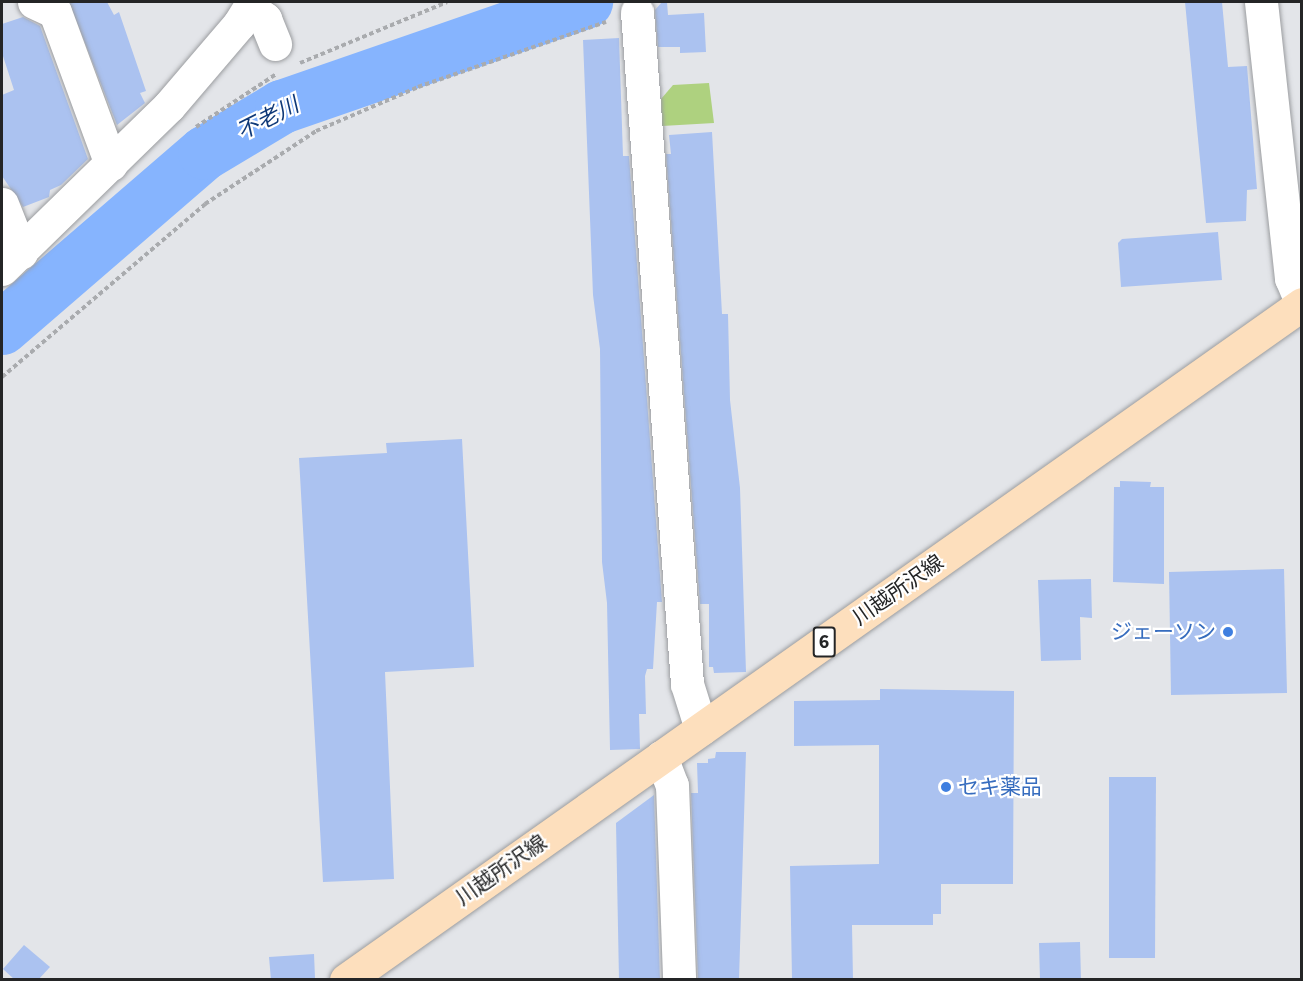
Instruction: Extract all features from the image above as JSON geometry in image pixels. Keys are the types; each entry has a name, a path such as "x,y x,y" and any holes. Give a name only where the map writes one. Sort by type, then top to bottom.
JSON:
{"main road":[{"name":"川越所沢線","path":"346,980 1302,304"}],"street":[{"path":"34,2 55,12 111,164"},
{"path":"1261,2 1291,278 1302,304"},
{"path":"11,261 169,106 252,5 265,19 284,55"},
{"path":"637,12 687,684 701,729"},
{"path":"2,204 11,261"},
{"path":"661,757 672,785 679,980"}],"path":[{"path":"284,55 447,2"},
{"path":"2,377 205,204 316,131 418,87 637,12"}],"green space":[{"path":"709,83 714,123 662,126 661,99 673,85"}],"building":[{"path":"69,2 107,2 114,15 119,12 146,91 140,93 145,103 117,125"},
{"path":"662,2 667,2 668,15 704,13 706,52 680,53 680,47 658,47 655,10"},
{"path":"1185,2 1222,2 1228,67 1247,66 1257,189 1247,190 1246,221 1206,223"},
{"path":"23,17 40,26 88,159 61,185 50,190 49,197 23,207 2,176 2,95 14,90 2,53 2,24"},
{"path":"619,38 623,156 629,156 662,602 657,602 653,669 647,669 645,676 646,714 639,714 640,749 610,750 607,603 602,562 600,349 593,295 583,40"},
{"path":"712,132 722,314 728,314 730,400 740,488 746,672 714,673 713,667 709,667 709,604 700,604 666,154 671,154 669,135"},
{"path":"1218,232 1222,280 1121,287 1118,243 1122,239"},
{"path":"462,439 474,667 385,672 394,879 323,882 299,458 387,453 386,443"},
{"path":"1120,481 1151,482 1150,487 1164,487 1164,584 1113,582 1114,487 1120,487"},
{"name":"ジェーソン","path":"1284,569 1287,693 1171,695 1169,572"},
{"path":"1091,579 1092,618 1080,617 1081,660 1041,661 1038,580"},
{"name":"セキ薬品","path":"880,689 1014,691 1013,884 941,884 941,914 933,914 933,925 852,925 853,980 792,980 790,866 879,864 879,745 794,746 794,701 880,700"},
{"path":"716,752 746,752 739,980 698,980 691,793 698,793 697,763 708,763 708,759 715,758"},
{"path":"1109,777 1156,777 1155,958 1109,958"},
{"path":"654,795 660,980 619,980 616,823"},
{"path":"1080,942 1081,980 1040,980 1039,943"},
{"path":"24,945 50,967 38,980 15,980 3,969"},
{"path":"314,954 315,978 271,980 269,957"}],"waterway":[{"name":"不老川","path":"2,328 205,153 282,107 586,2"}],"place":[{"name":"ジェーソン","path":"1228,632"},
{"name":"セキ薬品","path":"946,787"}]}
